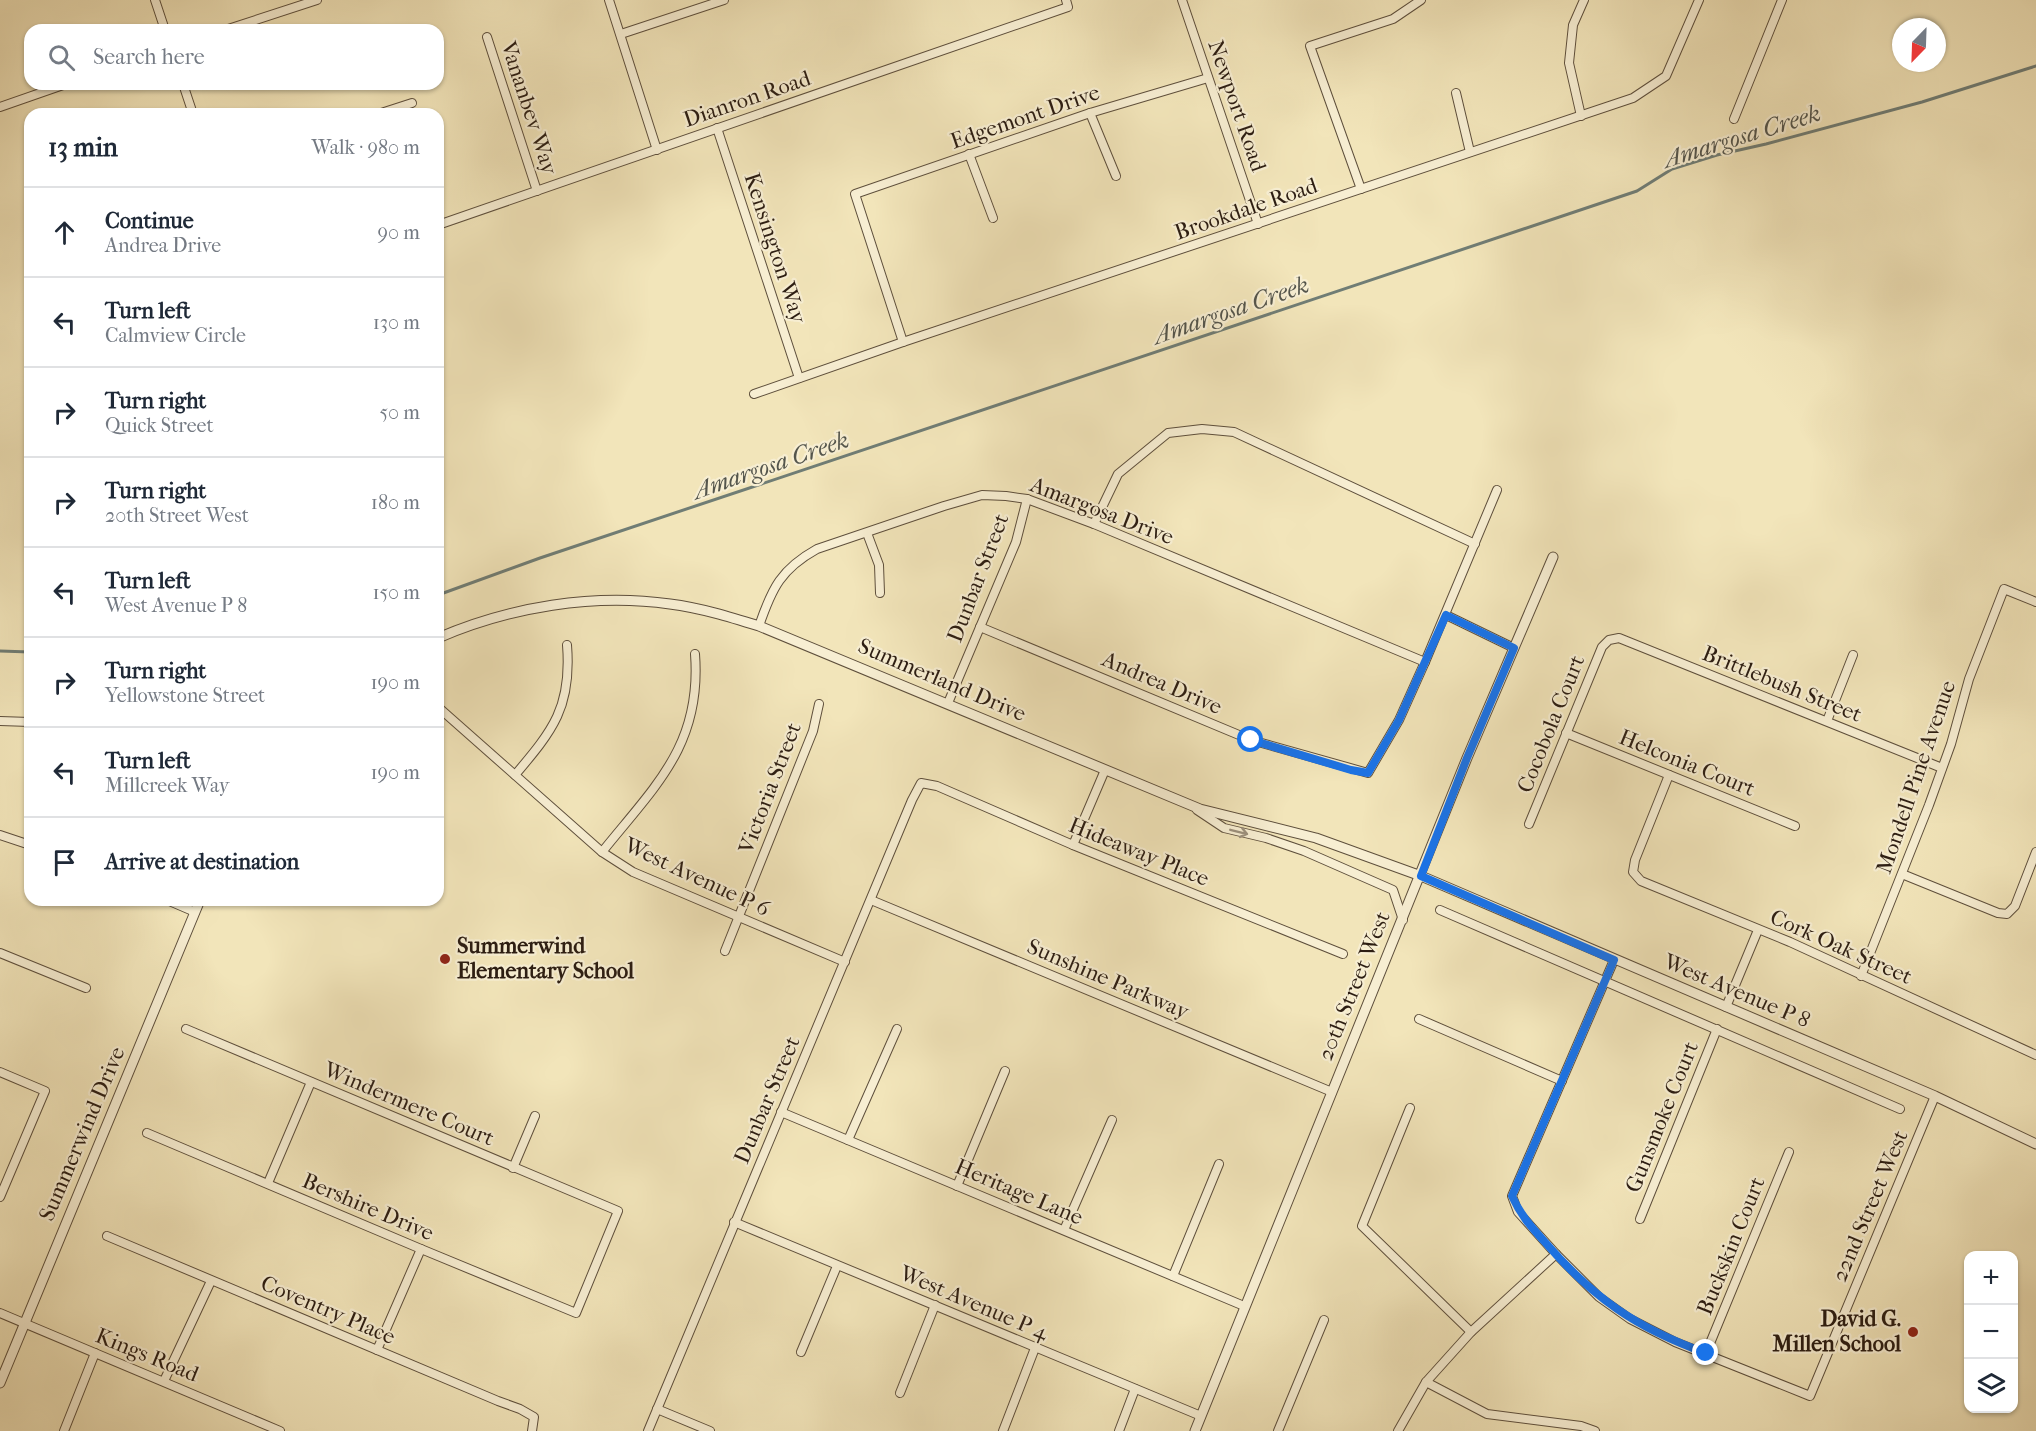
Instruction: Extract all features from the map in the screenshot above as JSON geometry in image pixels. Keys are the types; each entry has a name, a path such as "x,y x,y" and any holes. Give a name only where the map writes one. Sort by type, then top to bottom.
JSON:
{"street":[{"path":"155,0 163,24"},
{"path":"243,24 317,0"},
{"path":"609,0 657,150"},
{"path":"621,34 724,0"},
{"name":"Newport Road","path":"1182,0 1258,224"},
{"path":"1361,189 1310,46 1393,19 1421,0"},
{"path":"1581,116 1569,63 1574,25 1584,0"},
{"name":"Brookdale Road","path":"754,394 1633,98 1666,76 1699,0"},
{"path":"1734,119 1782,0"},
{"name":"Dianron Road","path":"444,223 657,150 1067,3"},
{"name":"Vananbev Way","path":"487,37 537,192"},
{"name":"Edgemont Drive","path":"903,342 855,195 1090,113 1208,78"},
{"path":"0,107 49,90"},
{"path":"185,90 191,108"},
{"path":"1456,93 1470,152"},
{"path":"397,108 412,103"},
{"path":"1090,113 1116,177"},
{"name":"Kensington Way","path":"717,128 799,378"},
{"path":"969,154 993,219"},
{"path":"1094,524 1118,474 1168,433 1202,429 1234,432 1475,544"},
{"path":"1425,662 1497,490"},
{"name":"Amargosa Drive","path":"759,626 769,598 781,577 797,559 816,549 982,495 1006,496 1027,499 1094,524 1425,662"},
{"name":"Dunbar Street","path":"948,703 1016,543 1027,499"},
{"path":"867,533 879,565 880,592"},
{"name":"20th Street West","path":"1195,1431 1467,758 1553,557"},
{"name":"Mondell Pine Avenue","path":"1861,976 1942,768 1969,679 2004,589 2036,602"},
{"name":"Summerland Drive","path":"444,635 535,607 628,600 715,612 759,626 1200,809 1316,838 1421,876"},
{"path":"1446,615 1514,648"},
{"name":"Andrea Drive","path":"980,627 1251,740 1368,773 1399,720 1425,662"},
{"name":"Brittlebush Street","path":"1608,640 1619,638 1942,768"},
{"name":"Cocobola Court","path":"1529,824 1602,647 1608,640"},
{"path":"515,775 553,728 568,683 567,645"},
{"path":"602,852 666,772 680,749 689,724 697,679 694,654"},
{"path":"1827,721 1853,655"},
{"name":"Victoria Street","path":"725,951 813,731 819,704"},
{"name":"West Avenue P 6","path":"444,712 602,852 633,872 845,962"},
{"path":"0,721 24,722"},
{"name":"Helconia Court","path":"1566,733 1795,826"},
{"path":"1072,845 1105,770"},
{"name":"Cork Oak Street","path":"1669,775 1635,860 1633,872 1641,881 1790,942 2036,1055"},
{"name":"Dunbar Street","path":"648,1431 734,1222 921,783"},
{"name":"Hideaway Place","path":"921,783 937,786 1072,845 1343,954"},
{"path":"1188,804 1224,828 1266,838 1304,851 1393,890 1403,920"},
{"path":"0,836 24,843"},
{"path":"1902,874 1998,913 2007,914 2015,906 2036,852"},
{"name":"West Avenue P 8","path":"1421,876 1935,1096 2036,1144"},
{"name":"Sunshine Parkway","path":"871,900 1332,1092"},
{"path":"181,906 195,912"},
{"name":"Summerwind Drive","path":"0,1383 198,906"},
{"name":"West Avenue P 8","path":"1440,910 1900,1109"},
{"path":"1726,1007 1758,930"},
{"path":"0,953 86,988"},
{"path":"1614,960 1512,1196 1518,1212 1599,1297 1630,1318 1675,1342 1706,1353"},
{"path":"1419,1019 1562,1081"},
{"name":"Windermere Court","path":"186,1029 618,1211 576,1313"},
{"path":"848,1140 897,1029"},
{"name":"Gunsmoke Court","path":"1640,1219 1717,1029"},
{"path":"957,1186 1005,1071"},
{"path":"0,1072 45,1091 0,1197"},
{"path":"268,1183 311,1082"},
{"name":"22nd Street West","path":"1706,1353 1810,1396 1935,1096"},
{"path":"1410,1108 1362,1226 1471,1332"},
{"name":"Heritage Lane","path":"781,1112 1244,1306"},
{"path":"513,1168 535,1116"},
{"path":"1064,1230 1112,1120"},
{"name":"Bershire Drive","path":"147,1133 576,1313"},
{"name":"Buckskin Court","path":"1706,1353 1790,1152"},
{"path":"1173,1276 1219,1164"},
{"name":"West Avenue P 4","path":"734,1222 1201,1416"},
{"name":"Coventry Place","path":"107,1236 520,1409 534,1417 532,1431"},
{"path":"377,1350 421,1249"},
{"path":"1398,1431 1426,1382 1471,1332 1556,1254"},
{"path":"801,1352 837,1266"},
{"path":"164,1381 210,1281"},
{"path":"900,1393 935,1305"},
{"name":"Kings Road","path":"0,1313 280,1431"},
{"path":"1278,1431 1324,1320"},
{"path":"1003,1431 1035,1348"},
{"path":"63,1431 95,1353"},
{"path":"1426,1382 1487,1414 1581,1426 1594,1431"},
{"path":"1119,1431 1135,1389"},
{"path":"657,1409 710,1431"}],"waterway":[{"name":"Amargosa Creek","path":"444,593 540,558 1637,191 1672,169 1717,155 1922,102 2036,66"},
{"name":"Amargosa Creek","path":"0,651 24,652"}],"place":[{"name":"Summerwind Elementary School","path":"445,959"},
{"name":"David G. Millen School","path":"1913,1332"}],"route":[{"path":"1251,740 1368,773 1379,758 1399,720 1446,615 1514,648 1467,758 1421,876 1614,960 1512,1196 1518,1212 1599,1297 1630,1318 1675,1342 1706,1353"}]}
